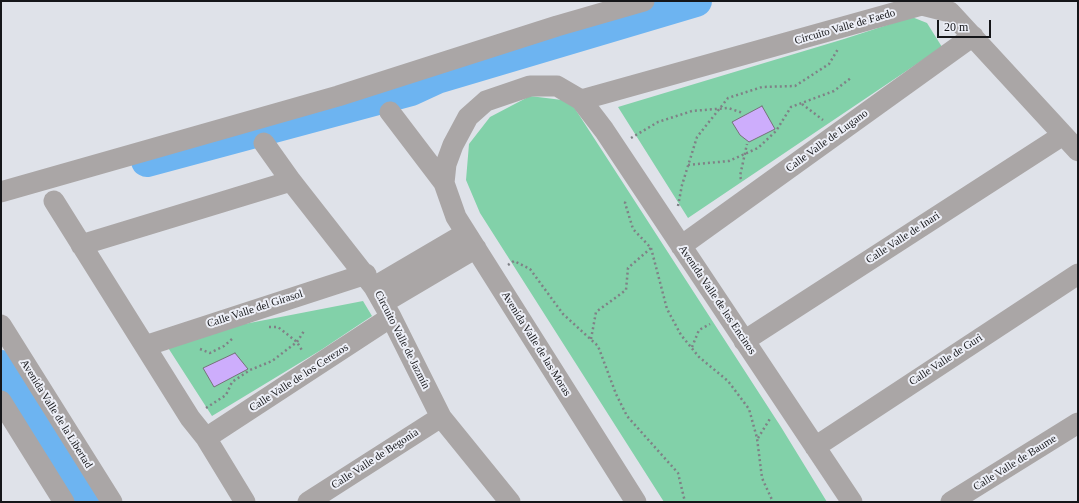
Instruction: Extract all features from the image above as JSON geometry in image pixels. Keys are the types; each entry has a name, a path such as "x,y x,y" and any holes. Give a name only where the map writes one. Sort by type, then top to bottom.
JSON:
{"street":[{"path":"1,192 338,96 558,26 644,1"},
{"name":"Circuito Valle de Faedo","path":"581,100 844,28 922,5 950,12 1078,151"},
{"name":"Calle Valle de Lugano","path":"677,240 746,199 973,36"},
{"name":"Avenida Valle de las Moras","path":"444,183 446,164 453,145 468,117 486,101 530,86 557,86 581,100"},
{"name":"Avenida Valle de los Encinos","path":"581,100 615,147 852,502"},
{"name":"Avenida Valle de las Moras","path":"390,112 444,183 456,217 636,502"},
{"name":"Calle Valle de Inari","path":"744,341 1063,134"},
{"name":"Circuito Valle de Jazmín","path":"264,143 291,181 379,295 441,417 510,502"},
{"path":"81,245 291,181"},
{"path":"54,201 190,418 206,438 245,502"},
{"path":"379,295 471,241"},
{"name":"Calle Valle de Guri","path":"815,447 1078,274"},
{"name":"Calle Valle del Girasol","path":"145,346 184,332 379,295"},
{"name":"Calle Valle de los Cerezos","path":"206,438 313,368 379,295"},
{"name":"Avenida Valle de la Libertad","path":"1,325 112,502"},
{"path":"1,401 64,502"},
{"name":"Calle Valle de Begonia","path":"308,502 441,417"},
{"name":"Calle Valle de Baume","path":"952,502 1078,423"}],"path":[{"path":"677,240 682,185 688,165 697,137 719,109 728,98 762,87 795,86 829,64 844,39 844,28"},
{"path":"688,165 730,161 758,148 776,131 791,107 834,90 852,77"},
{"path":"801,103 826,122"},
{"path":"615,147 658,122 692,112 728,108 743,113"},
{"path":"746,199 740,176 747,144"},
{"path":"632,173 625,203 633,229 651,248 667,309 681,335 699,357 728,381 749,410 757,438 762,478 773,502"},
{"path":"591,339 596,312 626,290 628,268 651,248"},
{"path":"492,274 514,262 530,269 563,314 598,346 616,394 627,416 678,473 686,502"},
{"path":"692,348 699,330 727,316"},
{"path":"265,327 278,327 297,342 313,368"},
{"path":"190,418 226,395 232,382 250,370 272,361 297,342 304,331"},
{"path":"184,332 193,347 210,353 224,346 237,335"},
{"path":"757,438 773,415 788,406"}],"green space":[{"path":"912,17 927,23 942,47 688,218 618,107 844,39"},
{"path":"530,96 570,101 781,427 827,502 664,502 480,213 466,180 469,144 490,117"},
{"path":"363,301 372,316 321,350 212,416 165,343 198,333"}],"building":[{"path":"762,106 775,129 749,142 740,135 732,122"},
{"path":"235,353 248,369 214,387 203,368"}],"waterway":[{"path":"147,161 411,90 437,78 696,1"},
{"path":"1,366 88,502"}]}
